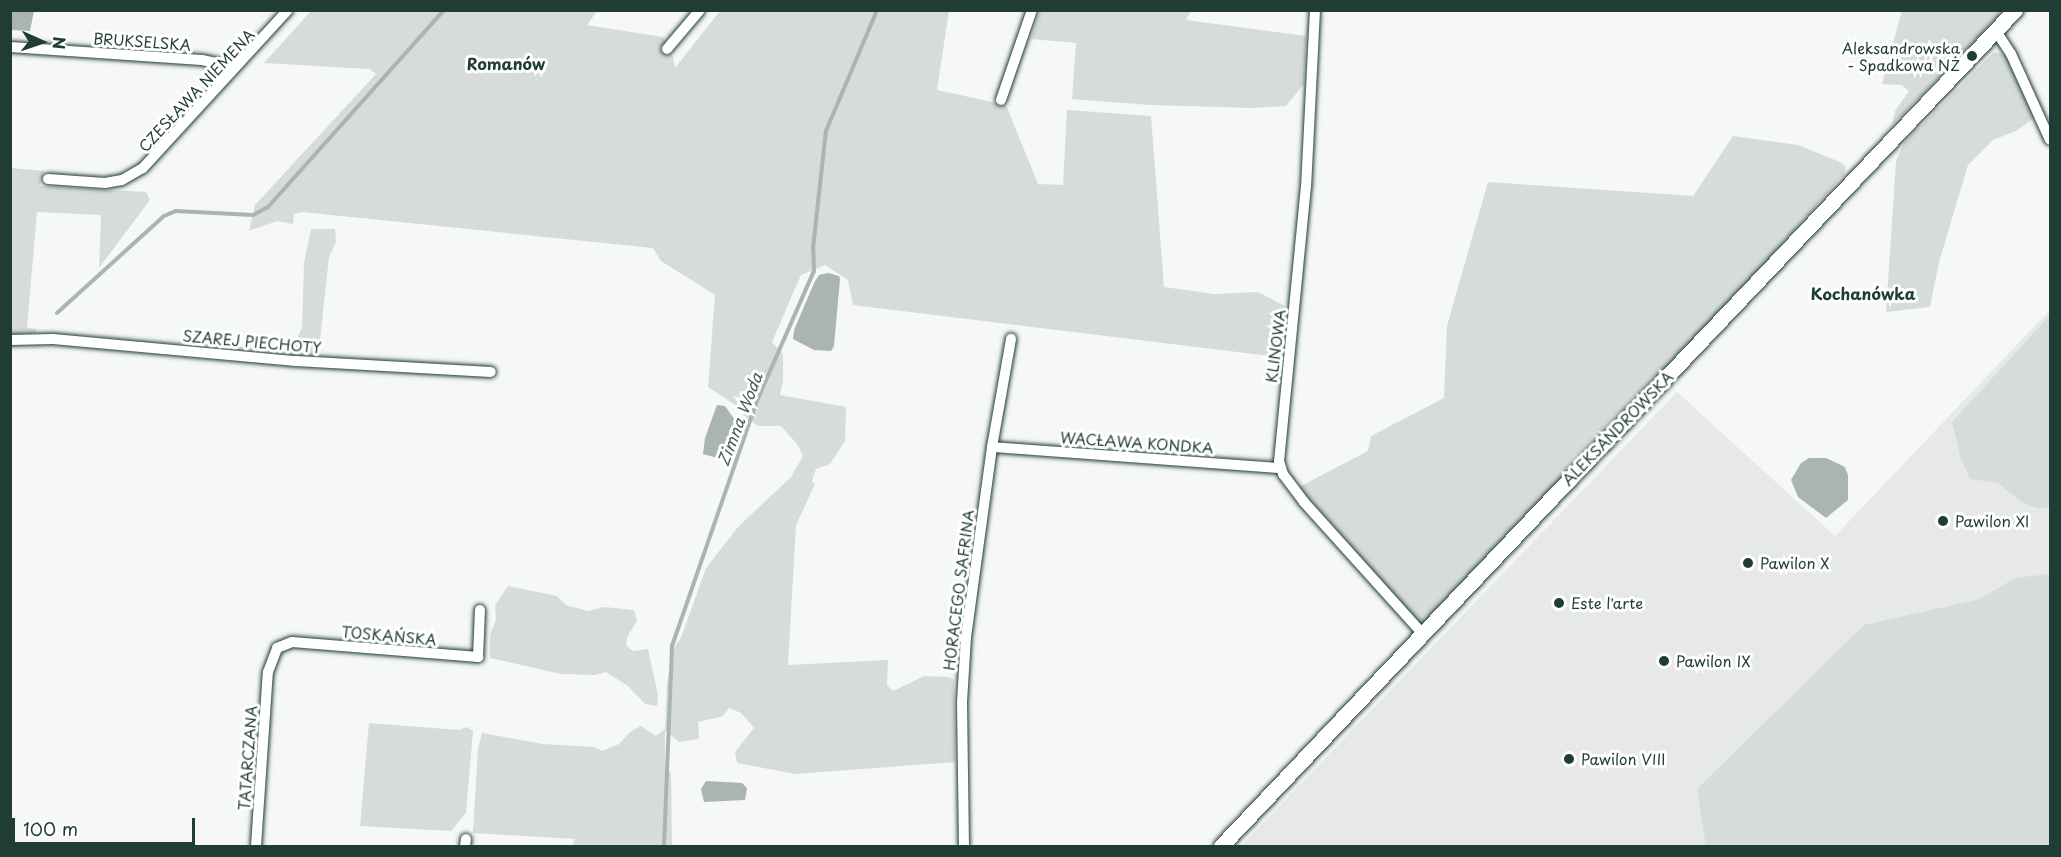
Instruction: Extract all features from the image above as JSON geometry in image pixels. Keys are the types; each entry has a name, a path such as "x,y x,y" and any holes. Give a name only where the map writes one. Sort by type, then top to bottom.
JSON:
{"main road":[{"name":"ALEKSANDROWSKA","path":"1221,846 2016,10"}],"street":[{"name":"CZESŁAWA NIEMENA","path":"48,179 105,183 122,180 143,168 288,10"},
{"path":"667,49 700,10"},
{"path":"1001,100 1032,10"},
{"name":"KLINOWA","path":"1280,468 1279,442 1306,186 1315,10"},
{"path":"1996,31 2011,54 2050,140"},
{"name":"BRUKSELSKA","path":"10,47 202,60 234,67"},
{"name":"SZAREJ PIECHOTY","path":"10,340 53,339 296,361 490,372"},
{"name":"HORACEGO SAFRINA","path":"964,846 963,669 992,447 1011,339"},
{"name":"WACŁAWA KONDKA","path":"992,447 1280,468"},
{"path":"1280,468 1304,502 1422,633"},
{"name":"TOSKAŃSKA","path":"268,672 277,648 292,642 478,657 480,610"},
{"name":"TATARCZANA","path":"256,846 268,672"}],"shaded area":[{"path":"11,10 34,11 30,31 11,30"},
{"path":"1902,10 1999,11 1997,18 1892,125 1895,111 1909,91 1902,85 1882,84"},
{"path":"311,11 597,11 587,25 663,37 673,57 675,68 720,11 949,11 937,90 1006,105 1038,184 1063,185 1067,110 1151,116 1164,287 1214,294 1258,292 1285,306 1278,357 853,305 848,280 825,265 801,275 772,342 783,354 783,381 780,395 846,407 845,441 830,464 816,469 812,481 815,484 796,525 788,665 888,660 887,685 893,691 924,676 949,677 954,680 955,762 796,774 737,763 735,752 754,728 741,713 729,708 723,716 698,722 699,739 679,742 665,730 665,768 671,773 672,846 572,846 575,839 473,833 478,749 482,733 543,744 594,747 602,751 619,744 630,732 641,726 656,736 665,729 667,682 675,646 681,638 706,568 738,527 791,477 803,456 797,444 781,426 758,426 744,416 741,409 708,387 715,295 661,261 653,248 302,212 294,214 293,224 277,221 249,231 255,205 376,74 369,69 264,63"},
{"path":"1040,11 1191,11 1186,20 1306,36 1304,84 1286,106 1253,108 1150,105 1072,99 1076,43 1031,39"},
{"path":"1994,52 2007,56 2036,116 2018,130 1993,140 1968,165 1939,262 1930,307 1886,312 1896,161 1904,143"},
{"path":"1733,136 1798,145 1840,162 1846,167 1844,174 1762,267 1421,625 1299,487 1368,451 1371,436 1444,398 1447,326 1488,182 1693,196"},
{"path":"11,168 44,171 40,186 146,192 150,200 99,268 101,215 37,212 27,328 37,329 35,333 11,334"},
{"path":"311,229 335,229 336,242 329,257 318,358 288,356 302,328 304,263"},
{"path":"828,273 839,276 840,279 834,346 831,351 814,350 793,339 794,330 815,281 819,275"},
{"path":"2050,310 2050,846 1241,846 1677,392 1835,536"},
{"path":"2050,315 2050,508 2037,508 2020,501 1998,483 1970,479 1961,459 1952,422"},
{"path":"717,405 725,406 735,420 721,459 703,454 705,438"},
{"path":"1809,458 1826,458 1845,467 1848,475 1848,500 1826,518 1798,497 1791,480 1801,463"},
{"path":"2050,574 2050,846 1706,846 1697,789 1864,625 1980,599 2015,578"},
{"path":"508,586 557,596 566,605 588,611 604,607 634,610 637,621 627,637 626,646 633,651 648,649 658,695 657,706 645,704 628,686 606,672 594,675 561,674 490,658 490,635 496,620 495,605"},
{"path":"369,723 459,730 467,727 473,731 466,813 451,831 360,826"},
{"path":"706,781 742,783 747,788 745,800 704,802 701,789"}],"waterway":[{"path":"57,313 164,216 176,211 253,215 268,207 444,10"},
{"name":"Zimna Woda","path":"664,846 672,646 756,403 814,271 813,248 826,131 877,10"}],"place":[{"name":"Aleksandrowska - Spadkowa NŻ","path":"1972,56"},
{"name":"Pawilon XI","path":"1943,521"},
{"name":"Pawilon X","path":"1748,563"},
{"name":"Este l'arte","path":"1559,603"},
{"name":"Pawilon IX","path":"1664,661"},
{"name":"Pawilon VIII","path":"1569,759"}],"district":[{"name":"Romanów","path":"506,63"},
{"name":"Kochanówka","path":"1863,293"}]}
